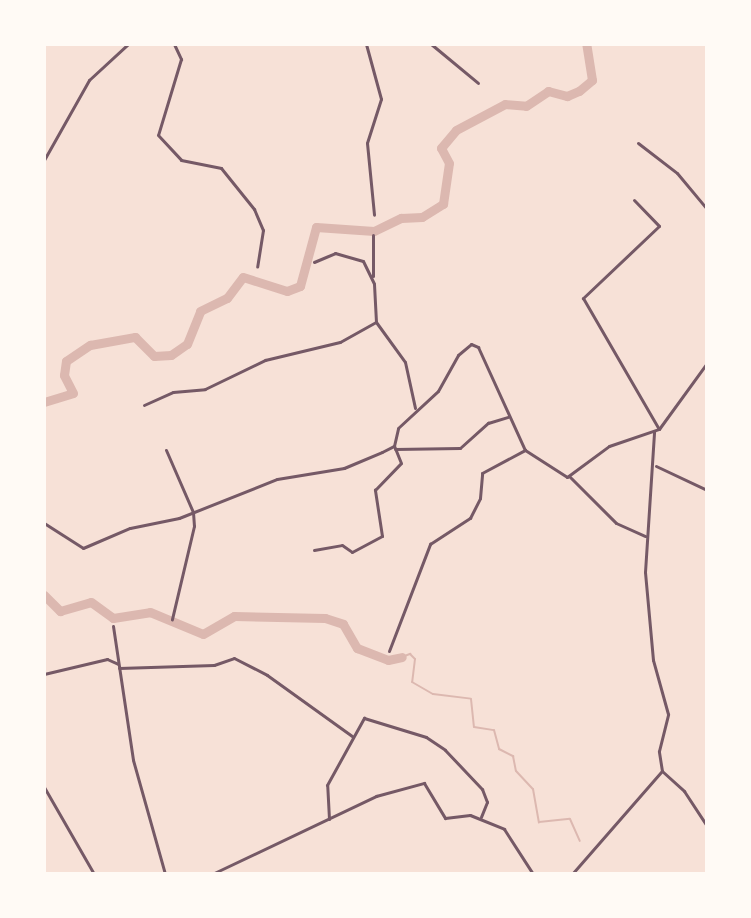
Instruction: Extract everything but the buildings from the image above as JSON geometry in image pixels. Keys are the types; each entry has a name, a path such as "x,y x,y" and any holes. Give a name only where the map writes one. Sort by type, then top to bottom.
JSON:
{"street":[{"path":"44,160 89,80 128,44"},
{"path":"174,44 181,59 158,135 181,160 221,168 254,209 263,230 257,267"},
{"path":"366,44 381,99 367,143 374,215"},
{"path":"431,44 478,83"},
{"path":"638,143 677,173 707,209"},
{"path":"634,200 659,226 583,298 659,429"},
{"path":"373,235 376,322 405,362 415,408"},
{"path":"314,262 329,253 355,256 363,261 374,284"},
{"path":"144,405 173,392 217,385 265,360 340,342 376,322"},
{"path":"314,550 342,545 352,552 382,536 375,490 401,463 395,447 398,428 415,408 438,391 458,355 471,344 478,347 525,450 569,476 616,523 645,536"},
{"path":"569,476 597,453 659,429 707,363"},
{"path":"44,523 83,548 130,528 193,512 277,479 344,468 395,447 460,448 488,423 508,417"},
{"path":"654,431 655,466 645,536 651,648 668,714 659,751 662,771 684,791 707,826"},
{"path":"166,450 193,512 191,542 172,619"},
{"path":"389,651 430,544 470,518 480,498 482,473 525,450"},
{"path":"655,466 707,490"},
{"path":"113,626 136,777 165,874"},
{"path":"44,674 107,659 119,666 214,665 234,658 267,675 353,737"},
{"path":"329,820 327,785 362,719 373,718 437,743 482,789 487,802 481,817"},
{"path":"572,874 662,771"},
{"path":"212,874 376,796 424,783 445,818 481,817 506,831 533,874"},
{"path":"44,787 94,874"}],"waterway":[{"path":"44,402 73,393 64,375 66,361 90,345 135,337 154,356 171,355 187,344 200,311 227,298 243,277 287,291 300,286 316,227 374,231 401,218 422,217 443,204 449,163 441,148 456,130 505,104 526,106 548,91 567,96 579,91 592,80 586,44"},
{"path":"44,595 60,611 91,602 113,618 150,612 203,634 234,616 325,618 343,624 357,648 388,660 402,657"},
{"path":"402,657 410,654 415,659 412,682 433,694 471,699 474,727 494,730 499,749 513,756 516,771 533,789 539,822 570,819 580,841"}]}
